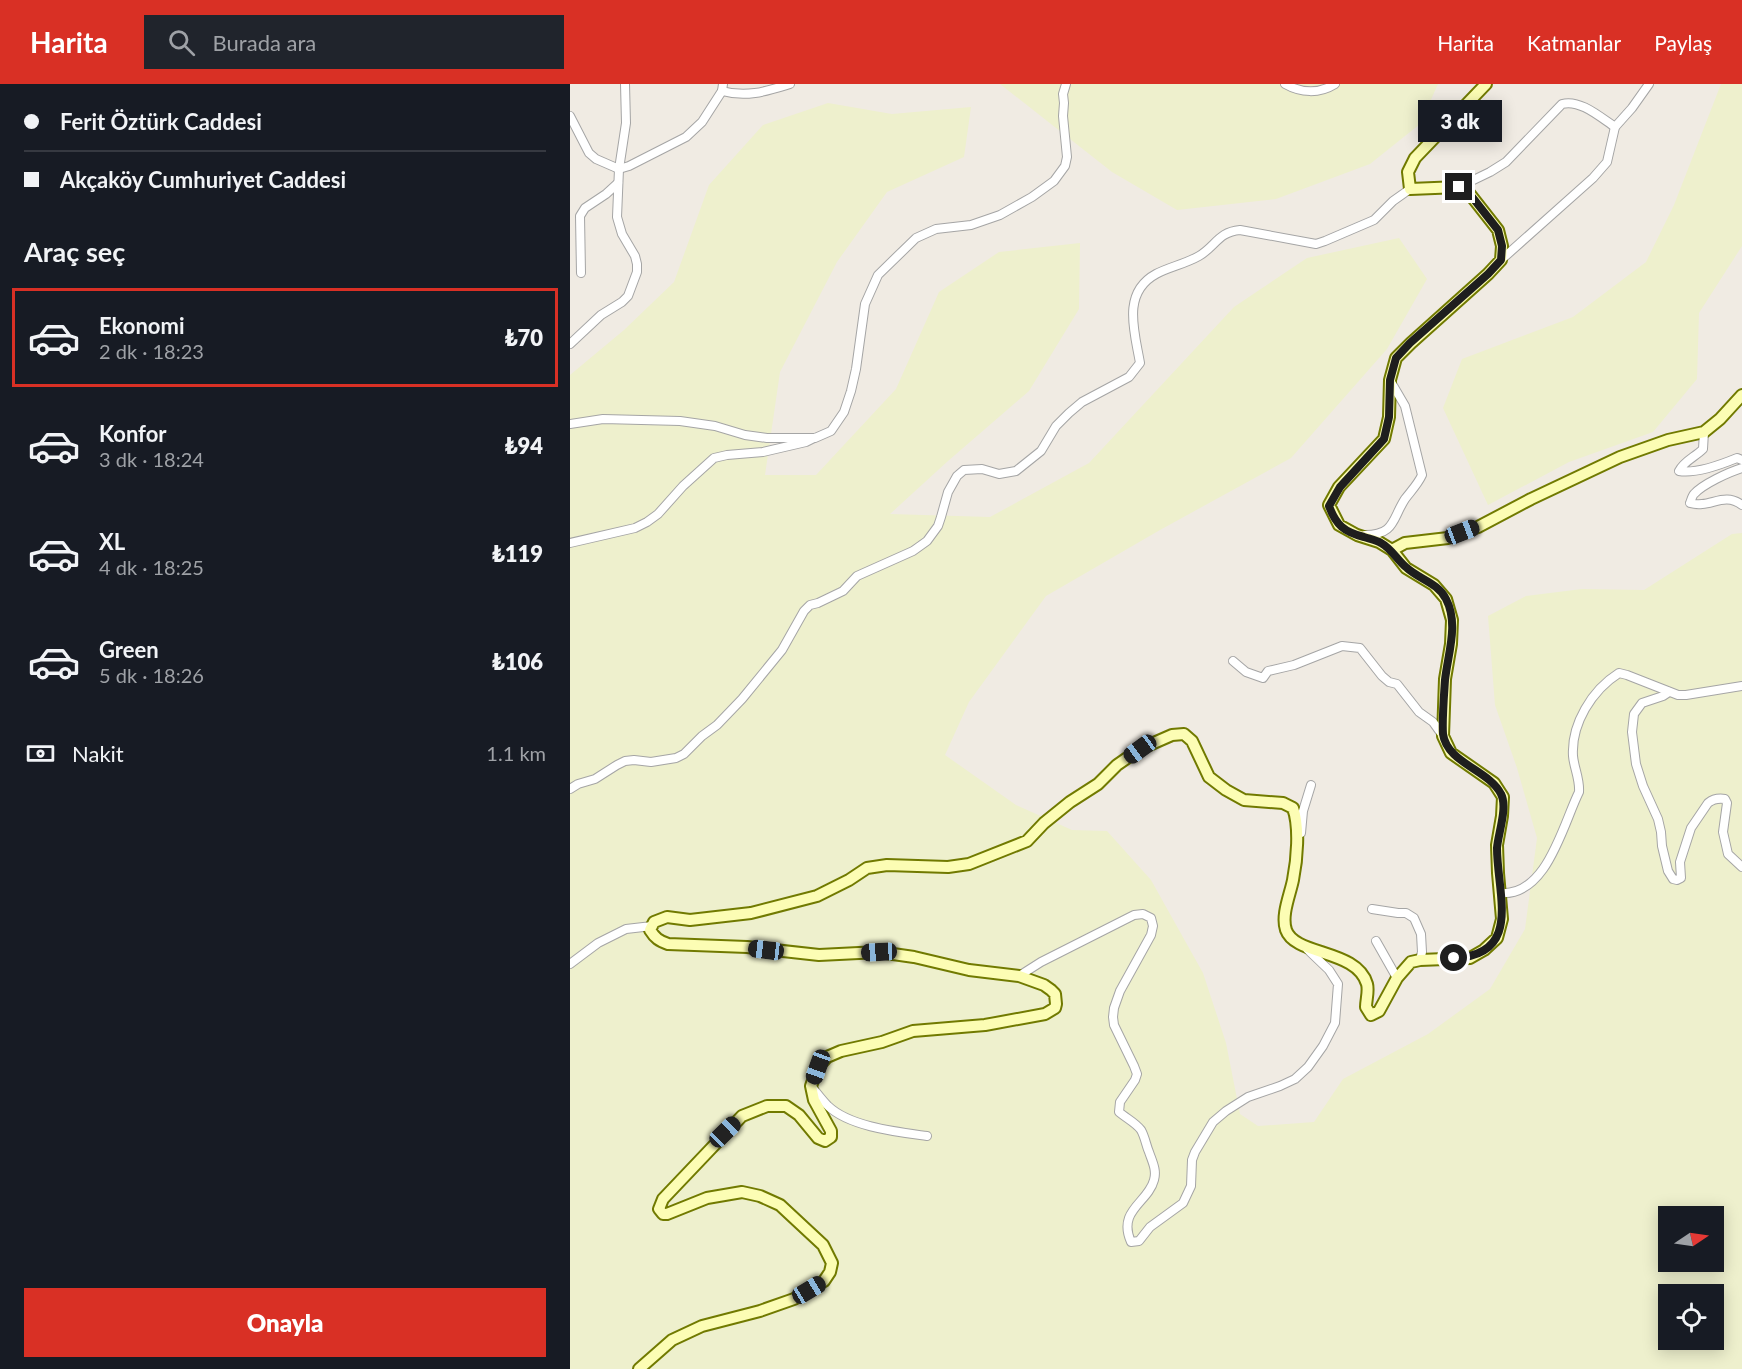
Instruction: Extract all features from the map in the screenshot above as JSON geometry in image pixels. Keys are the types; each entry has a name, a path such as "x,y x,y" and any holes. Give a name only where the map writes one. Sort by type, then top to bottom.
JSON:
{"main road":[{"path":"639,1369 672,1340 702,1326 760,1311 794,1299 824,1281 830,1272 832,1263 823,1245 780,1205 760,1196 742,1192 707,1198 666,1214 659,1209 663,1199 742,1116 767,1106 786,1106 799,1115 818,1138 825,1141 832,1134 814,1100 811,1086 818,1067 827,1057 913,1031 985,1025 1045,1014 1054,1008 1056,999 1052,990 1019,976 969,970 914,957 879,952 819,955 747,947 668,944 658,941 650,930 654,922 667,917 690,920 751,913 817,896 867,868 948,867 969,864 1027,841 1044,823 1070,802 1098,784 1117,765 1140,749 1172,735 1184,734 1192,741 1205,772 1226,790 1244,800 1283,802 1293,807 1297,846 1285,922 1286,930 1290,937 1304,946 1327,953 1352,965 1364,976 1368,987 1366,1007 1371,1015 1379,1011 1397,978 1411,962 1470,958 1484,950 1497,938 1502,919 1497,845 1503,797 1494,783 1451,753 1443,736 1445,679 1451,644 1452,620 1446,599 1434,585 1406,568 1392,550 1339,525 1329,506 1340,487 1384,439 1389,417 1390,380 1396,358 1501,260 1502,246 1498,230 1469,193 1459,187 1410,189 1408,172 1415,158 1486,84"},
{"path":"1392,550 1405,543 1448,538 1478,527 1620,457 1668,440 1704,432 1720,419 1742,395"}],"street":[{"path":"570,344 601,315 622,302 628,296 635,280 638,264 622,234 617,217 621,148 626,131 626,84"},
{"path":"570,116 589,153 596,159 619,169 686,137 702,122 723,87 740,94 757,94 790,84"},
{"path":"570,543 635,528 647,522 655,517 682,486 714,458 763,452 806,442 831,431 844,412 856,369 865,304 881,271 916,238 936,229 971,225 1005,213 1054,181 1065,166 1067,153 1063,116 1063,94 1066,84"},
{"path":"1285,84 1304,91 1322,90 1332,85"},
{"path":"1501,260 1593,178 1607,162 1615,127 1649,84"},
{"path":"1459,187 1506,162 1562,104 1570,102 1579,105 1615,127"},
{"path":"581,273 580,216 585,208 618,183"},
{"path":"570,789 594,779 625,761 651,762 676,758 684,754 742,699 782,650 804,611 810,605 843,591 857,576 913,551 927,541 938,526 948,492 957,476 964,470 982,469 999,474 1016,471 1041,451 1056,426 1075,407 1129,377 1140,363 1134,338 1132,312 1142,286 1149,279 1197,257 1212,247 1223,234 1232,231 1240,230 1316,244 1325,241 1374,220 1393,201 1410,189"},
{"path":"1357,535 1375,535 1389,528 1422,475 1405,406 1390,380"},
{"path":"570,424 603,419 680,421 715,426 758,437 815,438"},
{"path":"1704,432 1703,449 1682,464 1679,471 1696,471 1737,459 1742,460"},
{"path":"1742,468 1721,476 1707,485 1693,495 1690,503 1699,506 1734,499 1742,505"},
{"path":"1233,661 1246,672 1263,678 1268,671 1285,668 1342,646 1360,648 1382,676 1389,682 1397,684 1419,712 1433,722 1443,736"},
{"path":"1500,892 1509,893 1535,880 1558,841 1579,792 1580,783 1573,757 1582,713 1611,678 1619,674 1627,675 1670,692 1686,695 1742,686"},
{"path":"1670,692 1642,703 1634,714 1632,727 1635,759 1658,819 1668,871 1673,879 1681,878 1680,862 1691,828 1708,803 1720,798 1725,799 1727,803 1723,832 1728,854 1742,867"},
{"path":"1297,846 1311,785"},
{"path":"1372,909 1398,914 1406,913 1414,918 1421,934 1420,960"},
{"path":"1019,976 1041,962 1134,915 1143,914 1151,918 1153,926 1151,935 1120,991 1113,1017 1114,1025 1137,1074 1120,1102 1119,1112 1140,1128 1155,1171 1155,1179 1130,1216 1127,1234 1131,1242 1139,1241 1150,1227 1183,1203 1191,1186 1192,1160 1213,1122 1248,1097 1295,1079 1308,1068 1323,1046 1335,1023 1338,984 1323,964 1304,946"},
{"path":"570,964 598,943 626,929 652,926"},
{"path":"1376,941 1397,978"},
{"path":"811,1086 828,1106 842,1116 876,1127 927,1136"}],"green space":[{"path":"1000,84 1438,84 1420,124 1370,164 1276,199 1177,210 1112,172"},
{"path":"1721,84 1742,84 1742,246 1699,313 1697,379 1653,432 1569,462 1488,505 1443,408 1462,359 1573,317 1646,262 1674,205"},
{"path":"828,103 892,114 971,107 964,157 887,192 837,262 780,372 765,475 816,475 896,389 939,292 999,252 1080,243 1079,309 1029,391 890,514 990,517 1089,463 1234,307 1307,258 1399,238 1427,279 1387,349 1291,458 1046,596 969,702 945,755 1016,805 1072,830 1107,831 1151,880 1203,973 1226,1043 1240,1114 1258,1126 1314,1122 1343,1079 1428,1034 1490,989 1525,929 1537,838 1517,768 1495,705 1488,616 1526,596 1582,589 1644,590 1732,534 1742,533 1742,1369 570,1369 570,375 624,330 674,282 709,185 763,125"}],"route":[{"path":"1454,958 1470,958 1484,950 1497,938 1502,919 1497,845 1503,797 1494,783 1451,753 1443,736 1445,679 1451,644 1452,620 1446,599 1434,585 1406,568 1392,550 1339,525 1329,506 1340,487 1384,439 1389,417 1390,380 1396,358 1501,260 1502,246 1498,230 1469,193 1459,187"}]}
